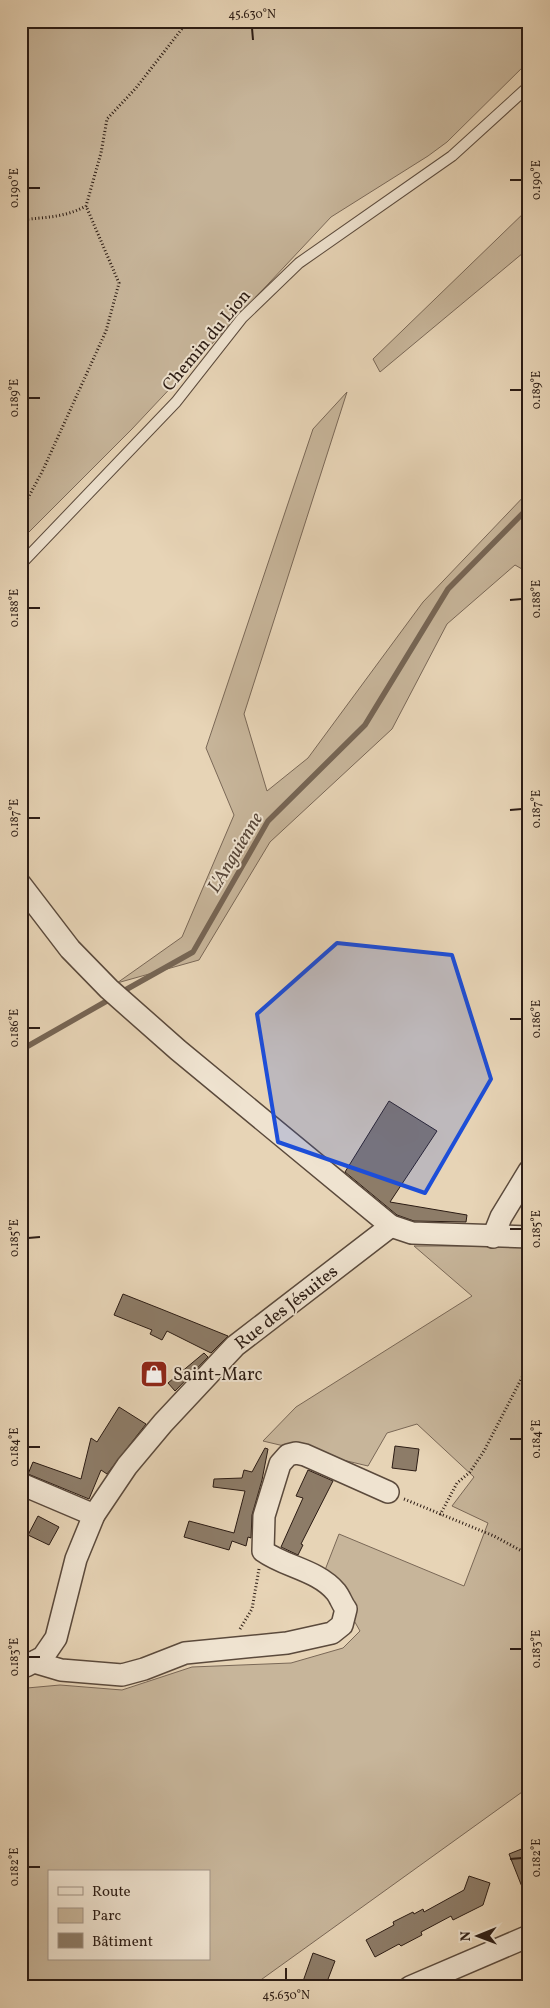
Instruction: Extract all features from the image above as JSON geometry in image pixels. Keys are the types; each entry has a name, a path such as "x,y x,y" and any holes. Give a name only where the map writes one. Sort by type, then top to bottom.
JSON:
{"street":[{"path":"21,885 70,949 115,995 178,1050 391,1226 412,1233 529,1238"},
{"path":"493,1237 501,1217 529,1172"},
{"name":"Rue des Jésuites","path":"27,1666 43,1657 56,1638 76,1559 94,1515 127,1466 162,1424 235,1346 391,1226"},
{"path":"27,1666 122,1675 144,1669 185,1653 287,1643 332,1634 342,1625 346,1609 335,1592 321,1579 271,1556 263,1550 264,1516 280,1464 288,1455 296,1453 304,1455 388,1492"},
{"path":"21,1484 94,1515"},
{"path":"410,1987 529,1936"}],"lane":[{"name":"Chemin du Lion","path":"21,564 176,402 242,318 299,263 452,156 529,86"}],"path":[{"path":"21,510 43,470 106,331 119,283 86,206 101,153 106,119 132,94 188,21"},
{"path":"21,220 56,217 73,213 86,206"},
{"path":"440,1514 457,1482 470,1472 484,1451 529,1364"},
{"path":"388,1492 494,1536 529,1555"},
{"path":"214,1649 236,1635 252,1609 258,1576 259,1556 263,1550"}],"highlighted area":[{"path":"337,943 452,955 491,1079 425,1193 278,1142 257,1014"}],"green space":[{"path":"21,21 529,21 529,61 447,142 331,217 132,429 21,540"},
{"path":"529,208 529,248 380,372 373,359"},
{"path":"347,392 244,714 267,791 308,758 423,602 529,491 529,573 515,565 447,624 392,729 270,842 199,960 117,983 182,937 234,815 206,748 313,429"},
{"path":"414,1246 529,1246 529,1787 251,1987 21,1987 21,1692 27,1688 60,1685 122,1690 192,1667 291,1663 343,1648 360,1631 325,1570 339,1534 464,1586 488,1523 452,1506 474,1477 417,1424 387,1433 368,1466 263,1441 296,1407 472,1296"}],"building":[{"path":"389,1101 437,1131 390,1202 467,1215 466,1222 414,1221 397,1215 345,1172"},
{"path":"123,1294 228,1336 211,1353 167,1331 162,1340 150,1334 152,1330 114,1315"},
{"path":"204,1353 208,1357 175,1391 168,1383"},
{"path":"119,1407 146,1424 107,1474 101,1470 89,1499 28,1474 33,1462 81,1479 91,1438 97,1442"},
{"path":"395,1446 419,1449 416,1471 392,1468"},
{"path":"265,1448 268,1449 252,1515 251,1538 248,1537 246,1546 232,1541 229,1550 184,1537 189,1521 234,1533 245,1491 213,1487 214,1479 242,1478 244,1470 252,1472"},
{"path":"308,1470 333,1481 301,1544 303,1545 298,1555 281,1547 303,1498 296,1496"},
{"path":"38,1516 59,1527 49,1545 28,1535"},
{"path":"529,1846 529,1902 528,1902 509,1854"},
{"path":"469,1876 490,1883 483,1905 453,1920 451,1916 421,1932 422,1935 401,1946 399,1944 375,1957 366,1940 394,1925 393,1922 413,1912 414,1914 423,1909 424,1912 464,1890"},
{"path":"313,1953 335,1961 325,1987 301,1987"}],"waterway":[{"name":"L'Anguienne","path":"120,993 193,952 268,821 365,725 448,589 529,507"},
{"name":"L'Anguienne","path":"21,1050 112,998"}],"place":[{"name":"Saint-Marc","path":"154,1374"}]}
